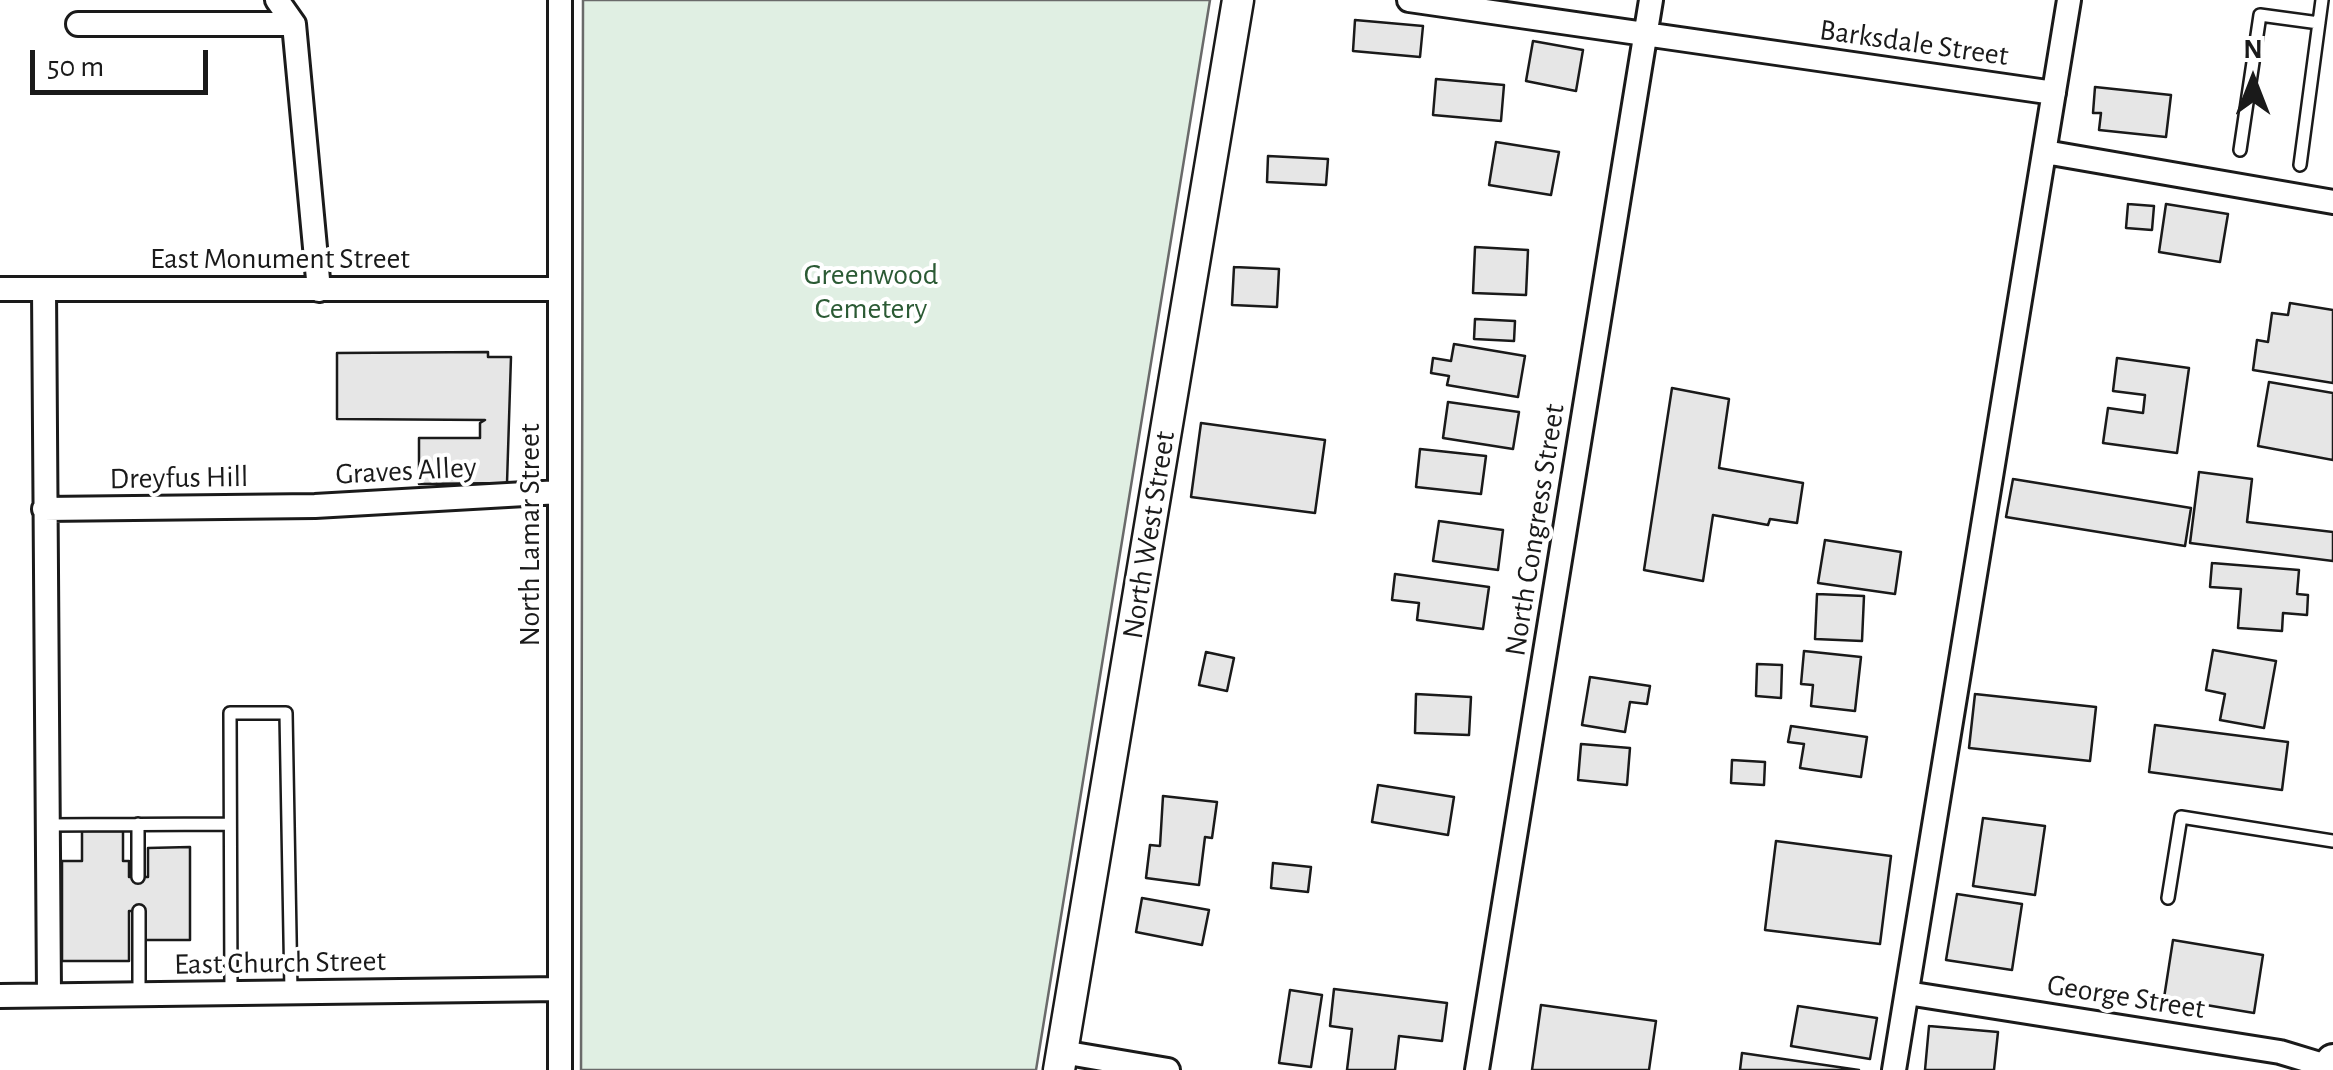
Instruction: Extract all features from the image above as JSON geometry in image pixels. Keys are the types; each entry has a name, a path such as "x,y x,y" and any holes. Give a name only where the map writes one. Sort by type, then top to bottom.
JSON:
{"street":[{"path":"278,0 294,24 318,290"},
{"name":"North Lamar Street","path":"560,0 560,1070"},
{"name":"North West Street","path":"1061,1061 1238,0"},
{"name":"Barksdale Street","path":"1408,0 2054,94"},
{"name":"North Congress Street","path":"1477,1070 1651,0"},
{"path":"1894,1070 2070,0"},
{"path":"78,24 294,24"},
{"path":"2044,152 2333,202"},
{"name":"East Monument Street","path":"0,289 560,289"},
{"path":"44,289 49,995"},
{"name":"Graves Alley","path":"315,506 560,492"},
{"name":"Dreyfus Hill","path":"44,509 315,506"},
{"name":"East Church Street","path":"0,996 560,990"},
{"name":"George Street","path":"1907,993 2280,1052 2332,1067"},
{"path":"1061,1061 1168,1070"}],"lane":[{"path":"2300,165 2322,0"},
{"path":"2240,150 2260,15 2319,22"},
{"path":"230,993 230,712 286,713 291,992"},
{"path":"2168,898 2181,817 2333,841"},
{"path":"138,824 138,877"},
{"path":"46,825 230,824"},
{"path":"139,912 139,994"}],"green space":[{"name":"Greenwood Cemetery","path":"583,0 1210,0 1036,1070 581,1070"}],"building":[{"path":"1355,20 1423,26 1420,57 1353,51"},
{"path":"1533,41 1583,50 1576,91 1526,81"},
{"path":"1436,79 1504,85 1501,121 1433,115"},
{"path":"2095,87 2171,95 2166,137 2099,130 2101,113 2093,113"},
{"path":"1496,142 1559,152 1551,195 1489,185"},
{"path":"1268,156 1328,159 1326,185 1267,182"},
{"path":"2128,204 2154,206 2152,230 2126,228"},
{"path":"2166,204 2228,214 2220,262 2159,252"},
{"path":"1475,247 1528,250 1526,295 1473,293"},
{"path":"1234,267 1279,269 1277,307 1232,305"},
{"path":"2290,303 2333,310 2333,383 2253,370 2257,340 2268,342 2272,313 2288,315"},
{"path":"1475,319 1515,321 1514,341 1474,339"},
{"path":"1454,344 1525,356 1518,397 1447,385 1449,376 1431,373 1433,358 1451,361"},
{"path":"488,352 488,357 511,357 507,483 419,484 419,438 480,438 480,423 485,420 337,419 337,353"},
{"path":"2117,358 2189,368 2177,453 2103,443 2108,408 2143,413 2145,395 2113,391"},
{"path":"2269,382 2333,393 2333,460 2258,446"},
{"path":"1672,388 1729,399 1719,468 1803,483 1797,523 1770,519 1768,525 1713,515 1703,581 1644,570"},
{"path":"1448,402 1519,412 1513,449 1443,438"},
{"path":"1201,423 1325,440 1315,513 1191,497"},
{"path":"1420,449 1486,456 1481,494 1416,487"},
{"path":"2199,472 2252,479 2247,522 2333,532 2333,561 2190,543"},
{"path":"2013,479 2191,508 2185,546 2006,517"},
{"path":"1439,521 1503,530 1498,570 1433,561"},
{"path":"1825,540 1901,552 1895,594 1818,583"},
{"path":"2212,563 2299,570 2297,594 2308,595 2307,615 2283,613 2282,631 2238,628 2241,589 2210,587"},
{"path":"1395,574 1489,587 1483,629 1417,620 1419,603 1392,600"},
{"path":"1817,594 1864,596 1862,641 1815,639"},
{"path":"2213,650 2276,661 2264,728 2220,720 2225,694 2206,690"},
{"path":"1804,651 1861,657 1855,711 1811,706 1813,685 1801,684"},
{"path":"1206,652 1234,658 1227,691 1199,685"},
{"path":"1757,664 1782,665 1781,698 1756,696"},
{"path":"1590,677 1650,686 1647,704 1630,702 1625,732 1582,725"},
{"path":"1416,694 1471,697 1469,735 1415,733"},
{"path":"1975,694 2096,707 2090,761 1969,748"},
{"path":"2155,725 2288,742 2282,790 2149,772"},
{"path":"1791,726 1867,737 1861,777 1800,768 1804,744 1788,742"},
{"path":"1581,744 1630,748 1627,785 1578,780"},
{"path":"1732,760 1765,762 1764,785 1731,783"},
{"path":"1378,785 1454,797 1448,835 1372,822"},
{"path":"1163,796 1217,802 1212,838 1205,837 1199,885 1146,878 1150,845 1160,846"},
{"path":"1983,818 2045,826 2035,895 1973,886"},
{"path":"82,831 123,831 123,861 129,861 129,877 148,877 148,848 190,847 190,940 145,940 145,911 129,911 129,961 62,961 62,861 82,861"},
{"path":"1776,841 1891,856 1880,944 1765,930"},
{"path":"1273,863 1311,867 1308,892 1271,888"},
{"path":"1957,894 2022,904 2012,970 1946,960"},
{"path":"1142,898 1209,910 1202,945 1136,932"},
{"path":"2173,940 2263,955 2254,1013 2164,998"},
{"path":"1334,989 1447,1003 1442,1041 1399,1036 1395,1070 1347,1070 1352,1029 1330,1026"},
{"path":"1290,990 1322,995 1311,1067 1279,1063"},
{"path":"1541,1005 1656,1021 1649,1070 1532,1070"},
{"path":"1798,1006 1877,1018 1870,1059 1791,1046"},
{"path":"1929,1026 1998,1032 1994,1070 1925,1070"},
{"path":"1742,1053 1859,1070 1740,1070"}]}
